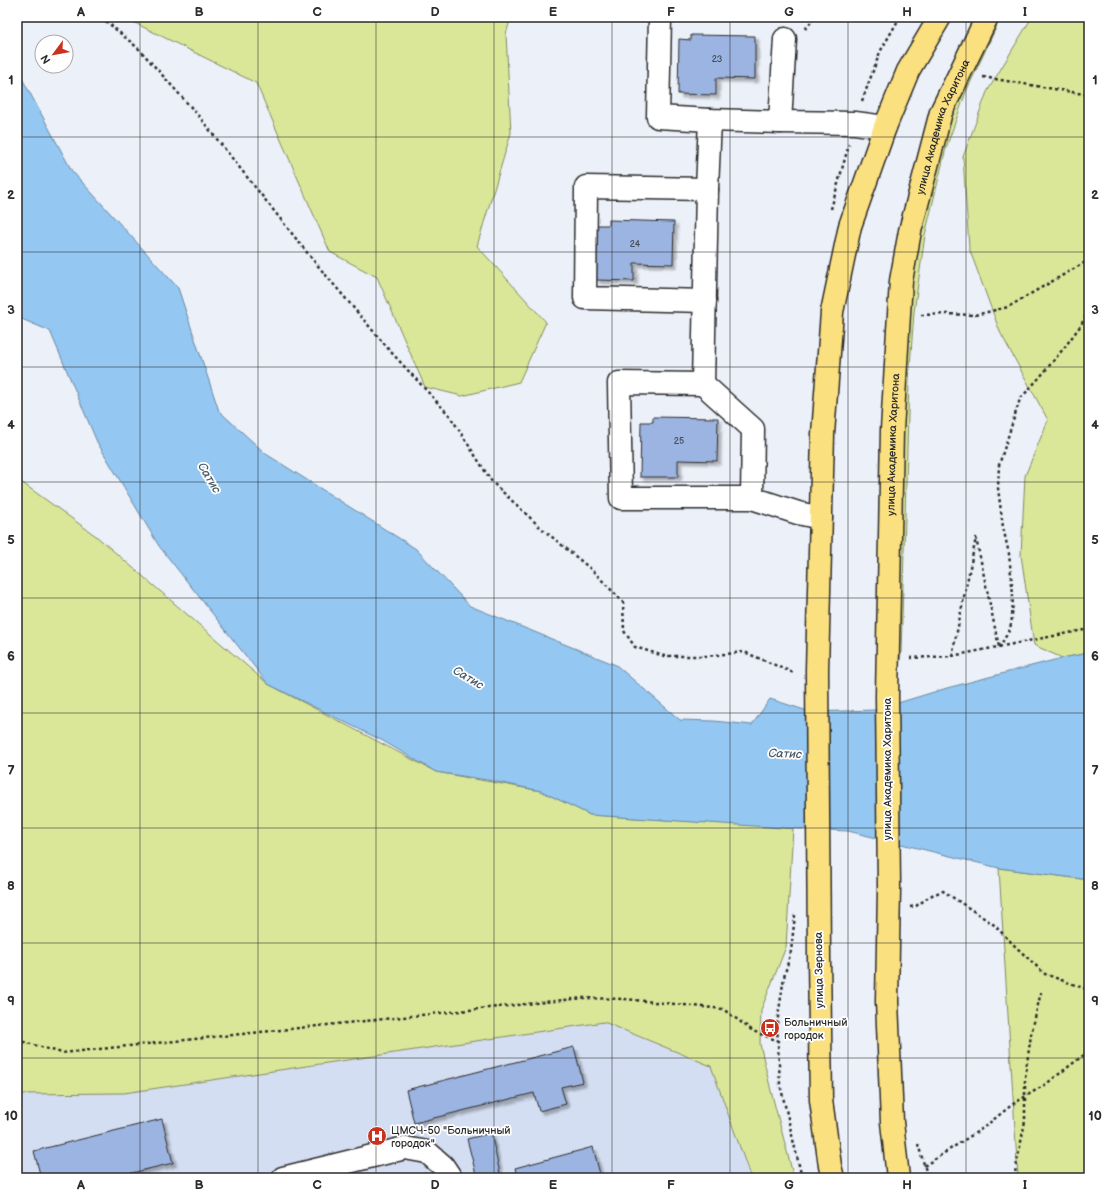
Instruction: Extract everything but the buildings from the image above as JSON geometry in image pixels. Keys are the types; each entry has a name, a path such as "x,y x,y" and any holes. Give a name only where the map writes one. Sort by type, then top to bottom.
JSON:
{"main road":[{"path":"821,518 823,434 832,312 850,226 885,127 908,71 940,17"},
{"name":"улица Академика Харитона","path":"898,1178 892,1122 887,1001 887,696 892,430 901,281 910,231 941,112 987,17"},
{"name":"улица Зернова","path":"821,518 818,697 821,1100 833,1174"}],"lane":[{"path":"660,17 658,117 710,120 855,123 885,127"},
{"path":"780,122 785,39"},
{"path":"703,384 710,120"},
{"path":"705,302 585,298 586,187 707,189"},
{"path":"752,498 753,429 703,384 619,383 620,498 752,498 798,513 821,518"},
{"path":"283,1178 405,1148 427,1152 443,1166 451,1178"}],"path":[{"path":"101,17 139,49 197,114 313,260 391,352 450,416 492,482 540,527 592,570 623,602 624,631 635,647 664,656 707,656 744,652 801,676"},
{"path":"977,76 1089,94"},
{"path":"920,308 920,316 946,314 975,315 1008,307 1089,260"},
{"path":"999,648 1010,629 1013,594 1009,554 1003,527 998,488 999,465 1020,399 1064,348 1081,325 1089,310"},
{"path":"952,656 976,538 999,648"},
{"path":"904,658 952,656 1089,630"},
{"path":"904,908 916,906 932,895 943,891 993,924 1046,974 1089,989"},
{"path":"795,912 791,951 784,977 777,1024 780,1084 802,1178"},
{"path":"1014,1178 1025,1121 1024,1077 1031,1035 1041,992"},
{"path":"17,1040 62,1053 583,998 625,999 723,1009 753,1031 778,1041"},
{"path":"924,1166 983,1128 1013,1104 1046,1084 1089,1051"}],"shaded area":[{"name":"ЦМСЧ-50 \"Больничный городок\"","path":"604,1022 711,1066 751,1178 17,1178 17,1094 124,1093"}],"green space":[{"path":"128,17 511,17 506,34 511,133 477,246 546,322 519,382 462,396 425,387 377,277 330,252 256,83 131,21"},
{"path":"993,17 1001,17 966,92 946,148 925,235 914,312 909,380 901,654 898,671 904,316 919,224 942,137"},
{"path":"1032,17 1089,17 1089,653 1062,658 1034,645 1021,555 1025,476 1048,420 1000,332 969,248 963,157 987,92"},
{"path":"17,479 96,536 268,684 436,772 541,791 590,815 793,828 786,947 761,1010 760,1044 794,1178 751,1178 711,1066 604,1022 124,1093 17,1094"},
{"path":"999,868 1089,880 1089,1178 1018,1178"}],"water":[{"name":"Сатис","path":"17,69 72,171 178,288 219,411 266,454 416,549 470,606 616,665 680,720 714,721 752,725 770,699 811,712 875,710 947,688 1062,658 1089,653 1089,880 999,868 848,831 590,815 541,791 487,780 436,772 383,741 268,684 159,546 97,442 50,331 17,317"}],"place":[{"name":"Больничный городок","path":"770,1028"},
{"name":"ЦМСЧ-50 \"Больничный городок\"","path":"377,1136"}]}
